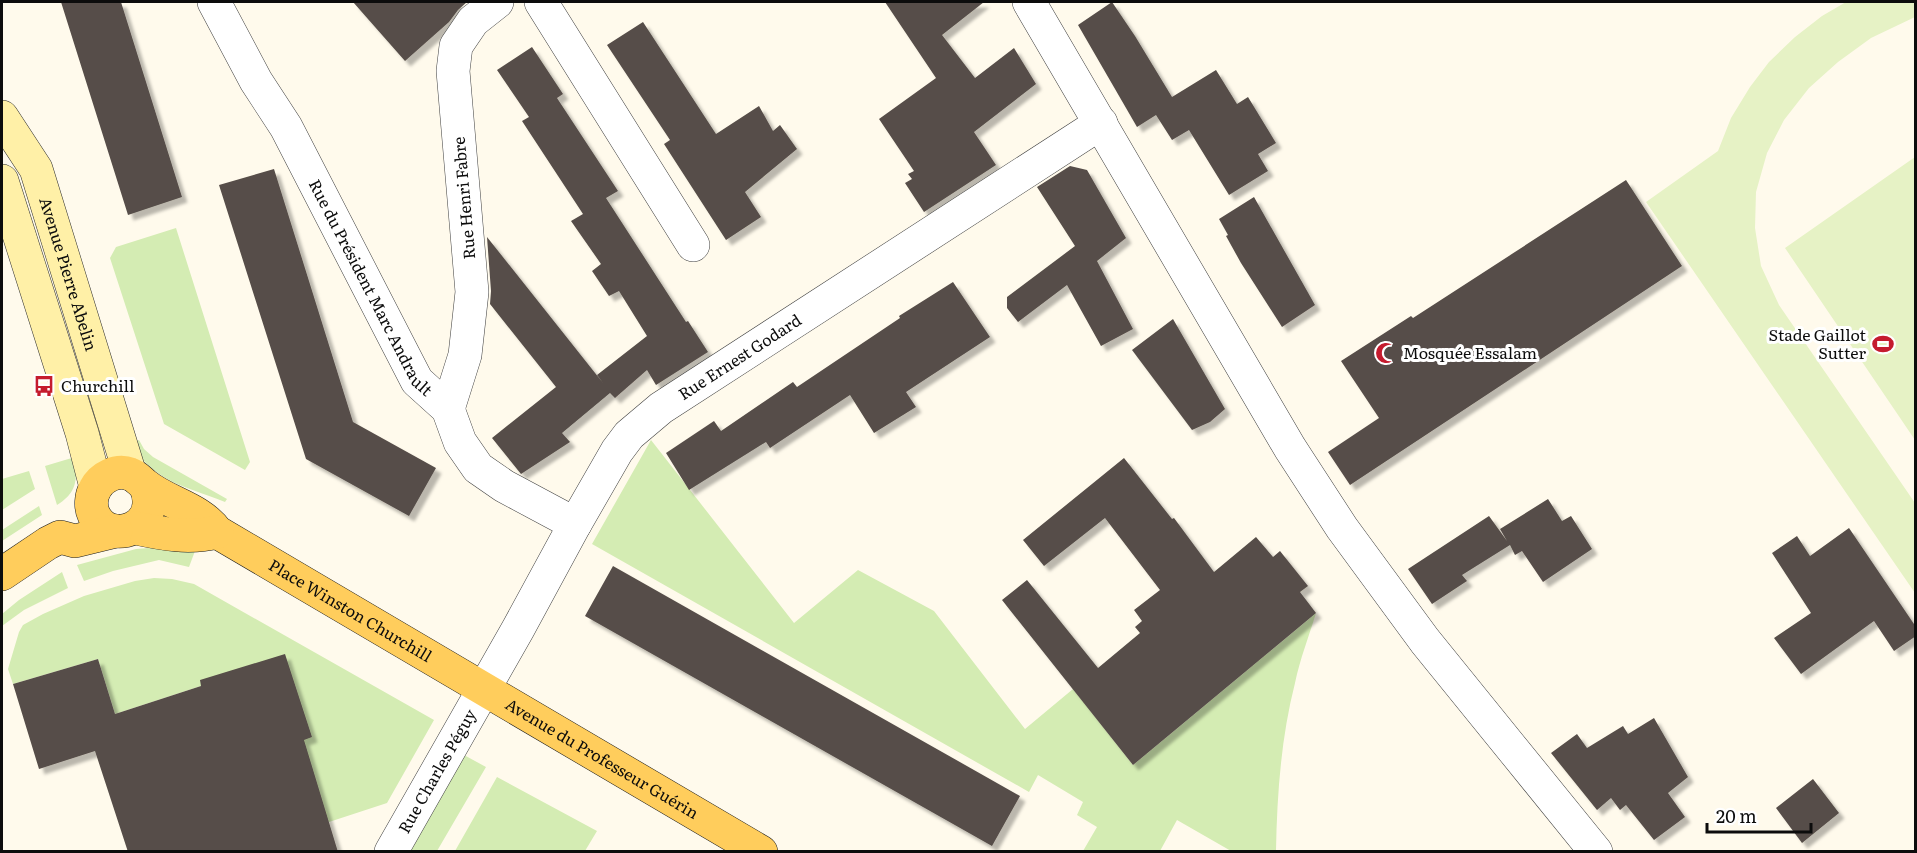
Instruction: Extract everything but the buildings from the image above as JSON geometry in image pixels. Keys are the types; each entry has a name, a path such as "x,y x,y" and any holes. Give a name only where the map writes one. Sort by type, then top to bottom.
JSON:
{"main road":[{"name":"Avenue Pierre Abelin","path":"7,136 36,170 137,480"},
{"name":"Avenue Pierre Abelin","path":"2,181 82,433 94,491"},
{"path":"2,574 60,537 67,521 102,479 111,474 120,473 137,480 149,494 148,513 142,522 126,529 75,541 60,537"},
{"name":"Place Winston Churchill","path":"137,480 211,523 217,532 483,690"},
{"path":"94,491 94,514 99,523 107,528 184,536 201,536 217,532"},
{"name":"Avenue du Professeur Guérin","path":"483,690 728,840 761,852"}],"street":[{"name":"Rue du Président Marc Andrault","path":"214,2 256,81 286,127 417,381 448,409 460,442 478,468 504,486 574,524"},
{"name":"Rue Henri Fabre","path":"448,409 465,355 472,292 453,71 455,54 456,46 473,21 497,2"},
{"path":"541,2 693,245"},
{"path":"1029,2 1290,448 1342,528 1425,641 1596,852"},
{"name":"Rue Ernest Godard","path":"483,690 574,524 629,435 654,414 1101,123"},
{"name":"Rue Charles Péguy","path":"390,852 483,690"}],"green space":[{"path":"1846,2 1915,2 1915,17 1871,38 1838,62 1809,88 1784,120 1767,153 1756,192 1755,228 1761,266 1779,305 1915,503 1915,593 1646,202 1718,151 1731,118 1769,62 1795,37 1822,16"},
{"name":"Stade Gaillot Sutter","path":"1915,157 1915,440 1785,248"},
{"path":"176,228 250,462 245,470 164,424 110,258 116,247"},
{"path":"139,440 144,449 153,457 227,499 225,502 183,487 162,476 140,458 129,444"},
{"path":"651,440 794,623 858,570 934,611 1025,729 1073,689 1133,765 1316,613 1299,665 1286,725 1279,788 1276,851 1231,851 1177,820 1160,851 1083,851 1097,827 1077,815 1083,802 1038,775 1029,792 592,544"},
{"path":"75,457 75,484 69,495 57,505 45,466"},
{"path":"29,471 35,489 2,510 2,479"},
{"path":"39,506 42,515 2,541 2,530"},
{"path":"174,546 195,551 189,567 159,560 113,571 84,581 77,565 136,549"},
{"path":"62,572 68,588 24,610 2,626 2,614"},
{"path":"154,578 194,584 434,720 387,803 329,822 201,686 115,714 98,659 13,684 8,669 23,625 84,596 135,581"},
{"path":"464,755 486,767 437,851 410,852"},
{"path":"497,777 597,831 585,851 455,851"}],"place":[{"name":"Stade Gaillot Sutter","path":"1883,344"},
{"name":"Mosquée Essalam","path":"1386,353"},
{"name":"Churchill","path":"44,386"}]}
